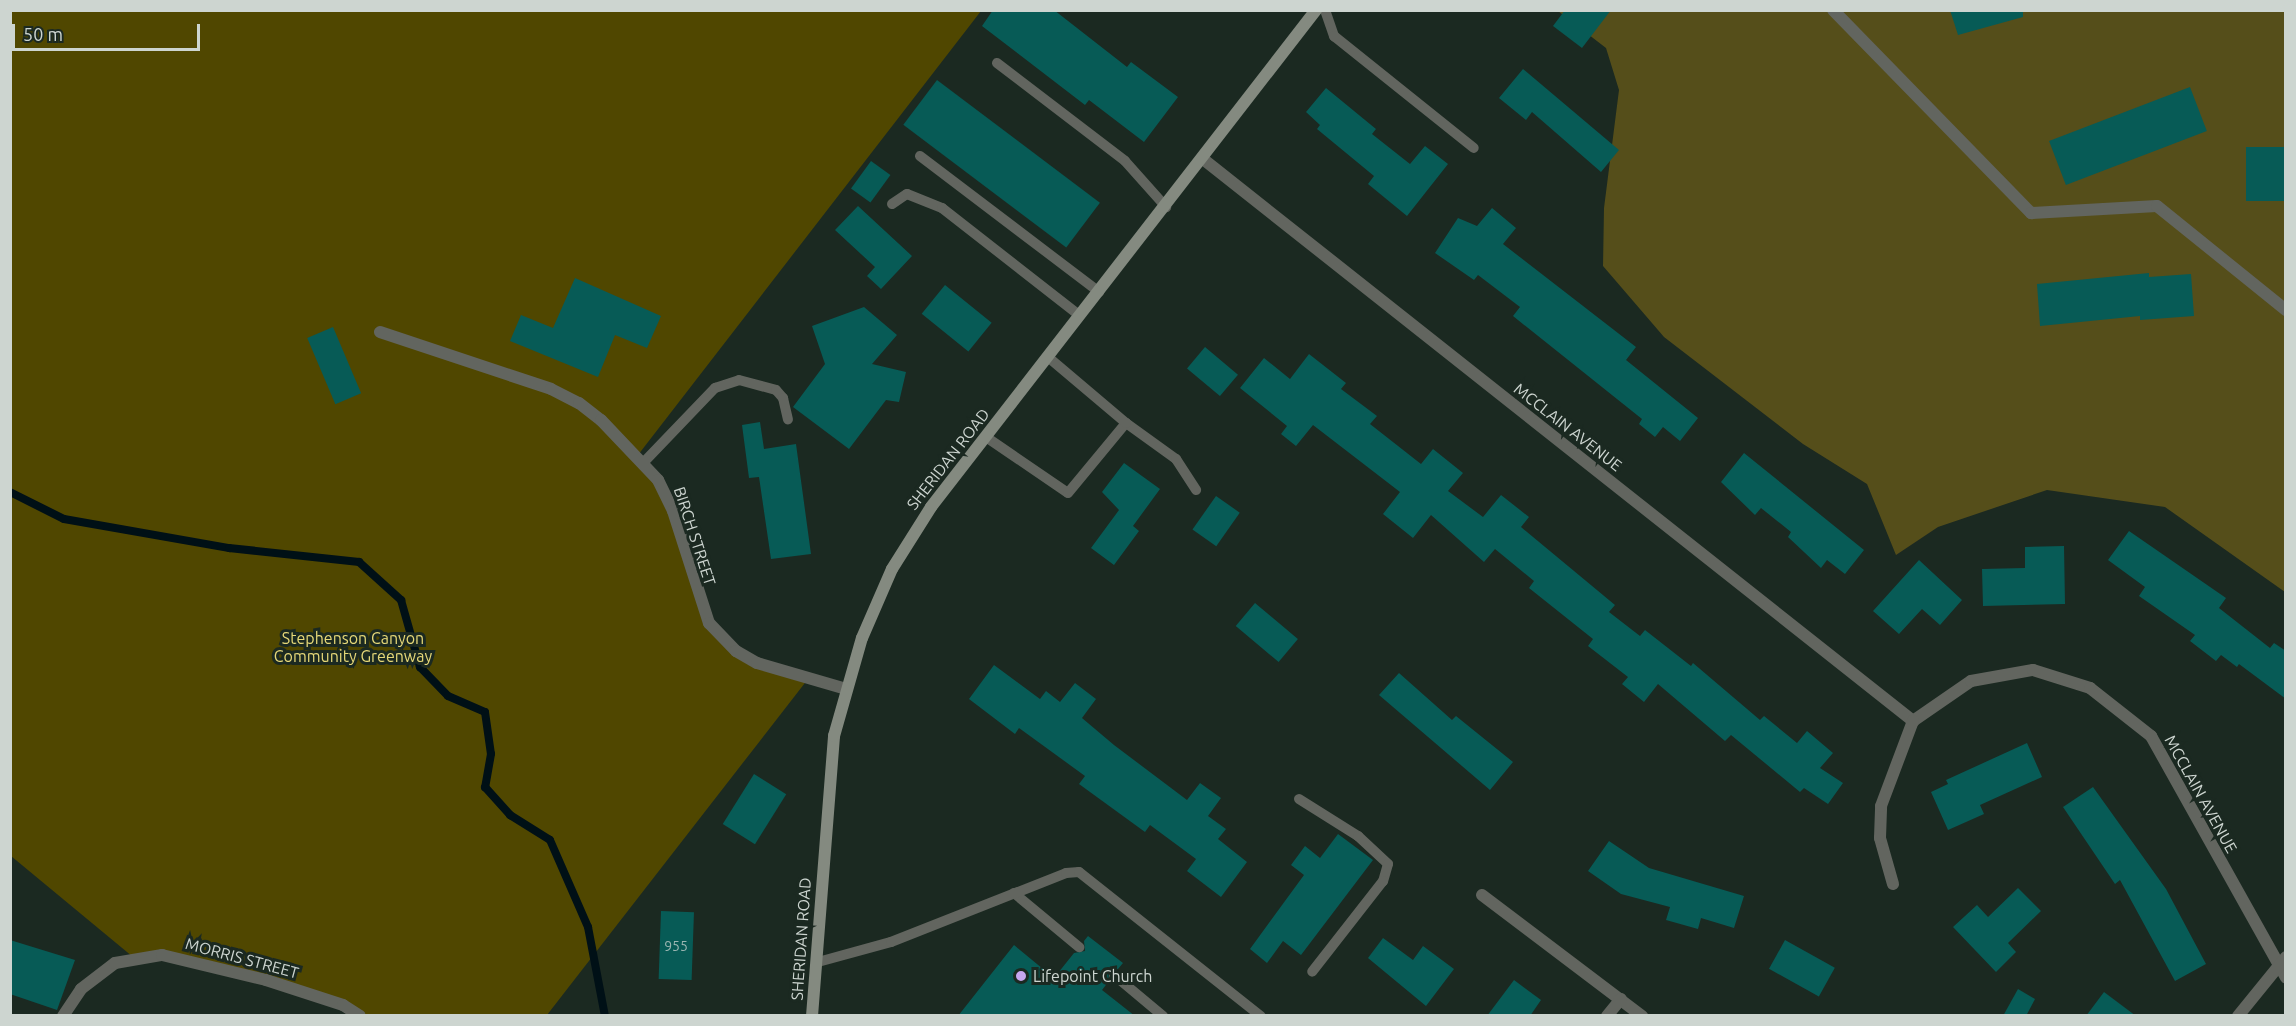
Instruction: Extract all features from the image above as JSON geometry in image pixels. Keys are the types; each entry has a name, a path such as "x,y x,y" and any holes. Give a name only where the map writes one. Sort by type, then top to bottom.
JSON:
{"main road":[{"name":"SHERIDAN ROAD","path":"812,1016 818,962 830,769 846,689 892,569 916,528 1316,10"}],"street":[{"path":"1833,10 2031,213 2157,206 2286,310"},
{"name":"MCCLAIN AVENUE","path":"1203,159 1912,721 1971,681 2033,670 2090,688 2151,736 2276,967 2286,978"},
{"name":"BIRCH STREET","path":"380,332 551,389 579,403 644,462 658,480 673,511 709,623 736,651 756,663 846,689"},
{"path":"1893,884 1880,838 1881,806 1912,721"},
{"path":"1482,895 1570,959 1642,1016"},
{"name":"MORRIS STREET","path":"63,1016 81,989 115,963 162,955 266,981 343,1005 360,1016"},
{"path":"2238,1016 2286,957"},
{"path":"1607,1016 1621,999"}],"lane":[{"path":"1325,10 1335,36 1474,148"},
{"path":"997,63 1125,161 1166,207"},
{"path":"920,156 1099,292"},
{"path":"892,204 908,194 942,208 1080,316"},
{"path":"1048,357 1126,423 1176,459 1196,490"},
{"path":"644,462 715,388 739,380 776,390 783,398 788,419"},
{"path":"986,437 1068,493 1126,423"},
{"path":"1299,799 1358,836 1388,864 1383,881 1312,972"},
{"path":"818,962 891,942 1066,873 1079,872 1261,1015"},
{"path":"1014,893 1079,947"},
{"path":"1114,975 1163,1016"}],"green space":[{"name":"Stephenson Canyon Community Greenway","path":"10,11 981,11 638,455 658,480 701,607 736,651 808,679 547,1015 360,1015 187,959 133,957 11,856"}],"shaded area":[{"path":"1558,11 2285,11 2285,592 2165,507 2047,490 1938,527 1896,555 1867,484 1803,444 1664,337 1603,266 1604,208 1619,90 1606,48"}],"building":[{"path":"993,10 1054,10 1127,67 1131,62 1178,97 1144,142 1089,100 1085,105 982,26"},
{"path":"1565,10 1611,10 1582,48 1553,26"},
{"path":"1950,10 2023,10 2023,17 1958,35"},
{"path":"1523,69 1619,150 1601,172 1532,112 1526,120 1499,98"},
{"path":"937,80 1100,203 1066,247 903,125"},
{"path":"2190,87 2207,131 2066,185 2049,141"},
{"path":"1326,88 1376,129 1372,134 1410,164 1425,146 1448,164 1407,216 1368,184 1374,176 1317,129 1320,125 1306,112"},
{"path":"2246,147 2286,147 2286,201 2246,201"},
{"path":"871,161 890,175 870,203 851,189"},
{"path":"858,206 912,256 881,289 867,276 875,267 835,230"},
{"path":"1492,208 1516,228 1503,244 1636,347 1626,360 1698,418 1680,441 1663,427 1655,437 1639,424 1642,419 1513,316 1520,307 1478,275 1474,280 1435,253 1458,218 1477,226"},
{"path":"2149,273 2149,277 2191,274 2194,316 2140,320 2140,316 2040,326 2037,284"},
{"path":"575,278 661,316 647,348 615,335 598,377 510,341 521,315 553,328"},
{"path":"945,285 992,323 968,352 922,314"},
{"path":"864,307 897,335 872,364 906,372 899,402 886,400 849,449 793,407 825,364 812,326"},
{"path":"333,327 361,393 335,404 307,338"},
{"path":"1205,347 1238,375 1220,396 1187,368"},
{"path":"1309,354 1346,383 1341,389 1377,416 1370,424 1421,464 1433,449 1463,473 1448,491 1483,517 1501,495 1529,517 1521,527 1615,605 1609,612 1640,636 1645,630 1691,666 1693,663 1760,720 1764,716 1797,743 1807,731 1833,753 1820,768 1843,783 1828,804 1804,788 1800,792 1731,735 1725,741 1658,684 1644,702 1622,684 1628,677 1588,646 1593,639 1529,588 1534,581 1495,549 1484,562 1431,515 1413,538 1383,514 1400,492 1313,425 1296,446 1281,434 1287,426 1240,388 1264,358 1290,379"},
{"path":"760,422 764,449 796,444 811,554 771,559 759,477 749,478 742,425"},
{"path":"1744,453 1864,550 1845,574 1827,560 1821,568 1788,537 1791,532 1761,508 1755,515 1721,482"},
{"path":"1124,463 1160,489 1133,526 1139,531 1114,565 1091,548 1119,510 1102,492"},
{"path":"1216,496 1240,513 1216,546 1192,530"},
{"path":"2129,531 2226,598 2219,608 2270,648 2274,643 2286,651 2286,699 2239,664 2237,667 2221,655 2216,661 2190,641 2195,635 2139,596 2145,587 2108,560"},
{"path":"2064,546 2065,604 1983,606 1982,569 2025,568 2025,547"},
{"path":"1919,560 1962,600 1940,625 1922,609 1899,634 1873,611"},
{"path":"1255,603 1298,639 1279,662 1236,626"},
{"path":"994,665 1040,699 1046,691 1060,702 1075,683 1096,699 1082,718 1114,745 1187,800 1200,783 1221,798 1208,816 1226,829 1218,839 1247,862 1221,897 1187,871 1196,859 1150,825 1145,832 1079,784 1085,776 1019,728 1015,734 969,699"},
{"path":"1399,673 1452,720 1456,716 1513,762 1490,790 1379,695"},
{"path":"2027,743 2042,777 1980,805 1984,814 1948,830 1931,792 1948,784 1946,780"},
{"path":"754,774 786,794 755,844 723,824"},
{"path":"2093,787 2166,889 2206,964 2175,981 2120,880 2115,884 2063,807"},
{"path":"1338,834 1373,860 1301,955 1283,941 1267,963 1250,949 1304,875 1291,865 1305,846 1320,858"},
{"path":"1609,841 1649,868 1744,896 1734,928 1701,918 1698,929 1666,920 1670,907 1621,894 1588,871"},
{"path":"2018,888 2041,911 2008,943 2016,952 1996,972 1953,927 1977,905 1988,917"},
{"path":"661,911 694,912 692,980 659,979"},
{"name":"Lifepoint Church","path":"1088,936 1123,963 1118,969 1108,971 1109,981 1102,990 1135,1016 958,1016 1014,945 1054,978 1074,953 1085,951 1084,941"},
{"path":"1383,938 1413,960 1423,946 1454,969 1426,1006 1368,958"},
{"path":"10,940 75,960 57,1010 10,994"},
{"path":"1785,940 1835,968 1819,996 1769,969"},
{"path":"1514,980 1541,1000 1530,1016 1487,1016"},
{"path":"2018,989 2035,999 2026,1016 2003,1016"},
{"path":"2104,992 2136,1016 2086,1016"}],"waterway":[{"path":"10,492 64,519 229,548 359,562 401,600 420,667 448,696 485,712 491,754 485,787 510,815 550,840 588,927 605,1016"}],"place":[{"name":"Lifepoint Church","path":"1021,976"}]}
